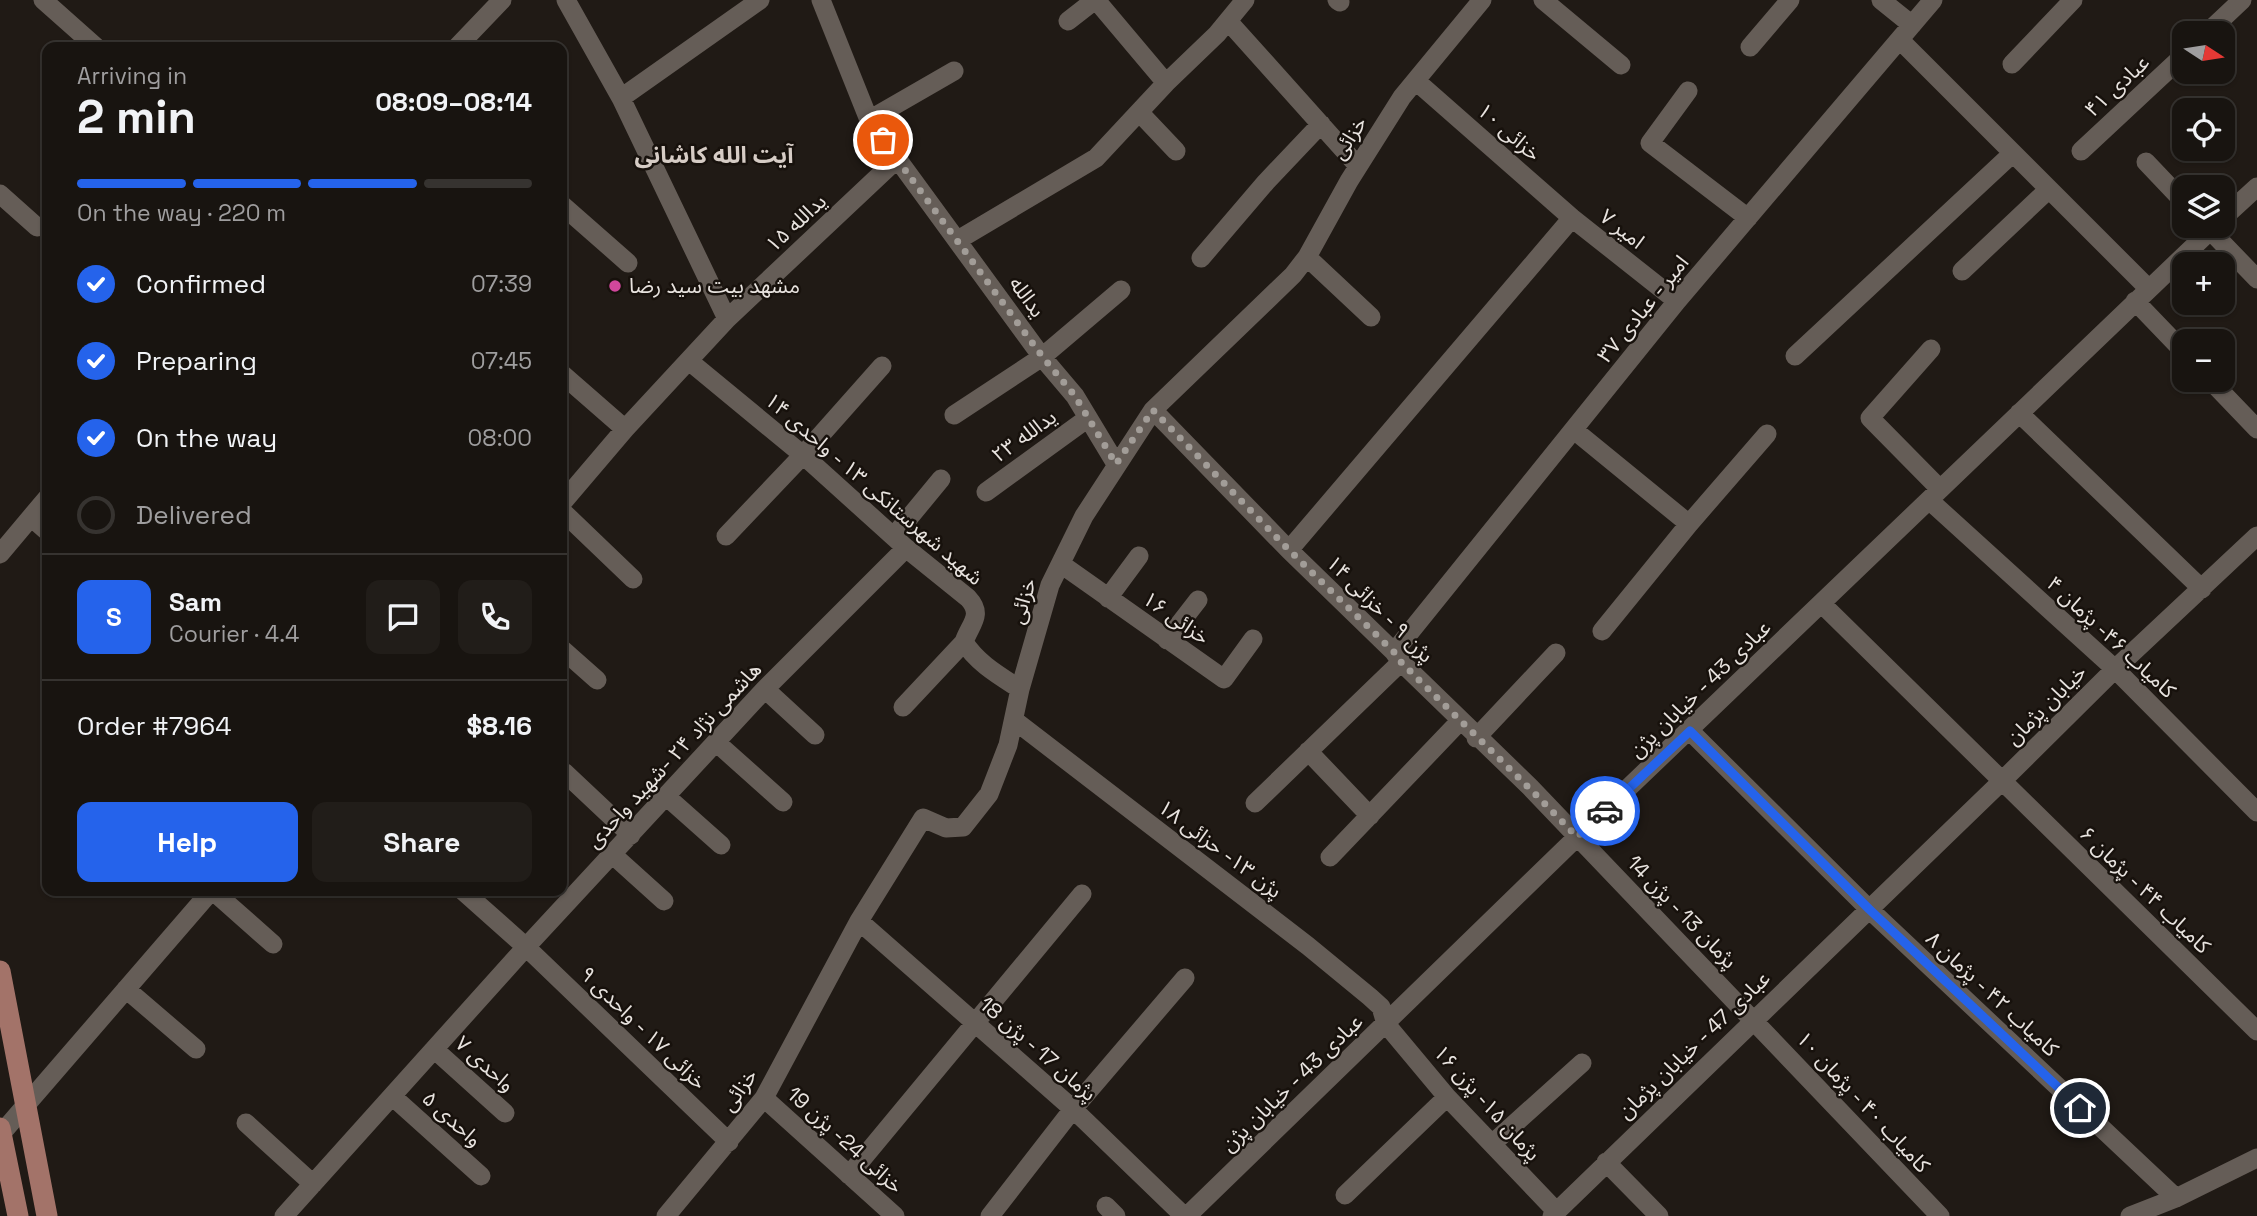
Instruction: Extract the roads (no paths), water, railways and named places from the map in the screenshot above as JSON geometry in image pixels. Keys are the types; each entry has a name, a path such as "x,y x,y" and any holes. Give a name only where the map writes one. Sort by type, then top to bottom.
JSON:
{"main road":[{"path":"0,971 47,1216"},
{"path":"0,1132 18,1216"}],"street":[{"path":"43,0 90,42"},
{"path":"462,42 502,0"},
{"path":"566,0 621,98 727,319"},
{"path":"621,98 761,0"},
{"name":"یدالله","path":"821,0 869,120 1042,356 1075,396 1116,464"},
{"path":"1068,21 1096,0 1166,83"},
{"path":"958,240 1096,158 1245,0"},
{"name":"خزائی","path":"666,1216 764,1098 859,921 923,818 947,828 963,827 989,794 1008,745 1020,689 1050,585 1084,516 1116,464 1153,410 1293,275 1307,257 1358,166 1402,97 1482,0"},
{"path":"1543,0 1621,65"},
{"path":"1750,47 1790,0"},
{"path":"1881,0 2013,153 2049,189 2142,295 2172,336"},
{"name":"امیر - عبادی ۳۷","path":"1255,803 1397,657 1677,301 1933,0"},
{"path":"2012,64 2073,0"},
{"path":"2220,21 2242,0"},
{"path":"1228,21 1358,166"},
{"name":"عبادی ۴۱","path":"2081,151 2172,66"},
{"path":"869,120 954,71"},
{"name":"خزائی ۱۰","path":"1416,81 1572,218"},
{"path":"1688,91 1650,143 1748,218"},
{"path":"1139,112 1176,151"},
{"path":"1201,258 1266,182 1321,124"},
{"path":"1795,356 2013,153"},
{"name":"یدالله ۱۵","path":"567,497 625,429 727,319 897,159"},
{"path":"2146,162 2172,189"},
{"name":"عبادی 43 - خیابان پژن","path":"2235,206 2257,187"},
{"path":"1962,271 2049,189"},
{"path":"0,194 37,227"},
{"path":"567,209 628,263"},
{"path":"1289,550 1572,218"},
{"name":"امیر ۷","path":"1572,218 1677,301"},
{"name":"عبادی 43 - خیابان پژن","path":"1185,1216 2201,238"},
{"path":"2224,238 2257,279"},
{"path":"1307,257 1371,317"},
{"path":"954,415 1042,356 1121,290"},
{"name":"کامیاب ۴۶- پژمان ۴","path":"1931,349 1870,418 1934,495 2115,669 2257,812"},
{"name":"شهید شهرستانکی ۱۳ - واحدی ۱۴","path":"689,361 975,606 976,614 964,642"},
{"path":"726,536 803,456 882,366"},
{"path":"567,378 625,429"},
{"path":"2222,392 2257,429"},
{"name":"پژن ۹ - خزائی ۱۴","path":"1153,410 1289,550 1476,738 1530,787 1577,837"},
{"path":"2019,413 2202,589"},
{"name":"یدالله ۲۳","path":"986,492 1088,418"},
{"path":"1574,430 1689,524"},
{"path":"1602,631 1767,434"},
{"name":"هاشمی نژاد ۲۴ -شهید واحدی","path":"292,1213 313,1184 526,947 900,542 941,479"},
{"path":"0,554 42,504"},
{"path":"567,516 633,579"},
{"path":"31,517 42,527"},
{"name":"خیابان پژمان","path":"1869,909 2115,669 2256,540"},
{"path":"1108,598 1139,556"},
{"name":"خزائی ۱۶","path":"1061,564 1224,680 1254,639"},
{"path":"1167,640 1198,600"},
{"name":"کامیاب ۴۴ - پژمان ۶","path":"1822,604 2257,1031"},
{"path":"903,707 964,642 989,668 1020,689"},
{"path":"567,653 597,680"},
{"path":"1476,738 1556,653"},
{"path":"765,689 815,735"},
{"name":"پژن ۱۳- حزائی ۱۸","path":"1014,720 1308,946 1381,1007 1386,1024"},
{"path":"1330,857 1460,721"},
{"name":"کامیاب ۴۲ - پژمان ۸","path":"1690,731 1869,909 2176,1198"},
{"path":"717,743 783,802"},
{"path":"1308,751 1370,816"},
{"path":"567,775 631,835"},
{"path":"667,796 721,845"},
{"name":"پژمان 13 - پژن 14","path":"1577,837 1754,1019"},
{"path":"613,855 664,901"},
{"path":"849,1175 1082,894"},
{"path":"0,1132 208,896"},
{"path":"218,896 273,944"},
{"name":"خزائی ۱۷ - واحدی ۹","path":"469,896 526,947 729,1142"},
{"name":"عبادی 47 - خیابان پژمان","path":"1554,1214 1869,909"},
{"name":"پژمان 17 - پژن 18","path":"859,921 1073,1109 1185,1216"},
{"path":"990,1216 1073,1109 1185,978"},
{"path":"126,989 196,1049"},
{"name":"کامیاب ۴۰ - پژمان ۱۰","path":"1754,1019 1940,1216"},
{"name":"پژمان ۱۵- پژن ۱۶","path":"1386,1024 1447,1097 1554,1214"},
{"name":"واحدی ۷","path":"434,1049 506,1113"},
{"path":"1492,1144 1582,1063"},
{"name":"واحدی ۵","path":"392,1096 481,1177"},
{"path":"1345,1195 1447,1097"},
{"name":"خزائی 24- پژن 19","path":"764,1098 895,1216"},
{"path":"246,1123 313,1184"},
{"path":"2130,1216 2176,1198 2257,1158"},
{"path":"1606,1162 1659,1216"}],"place":[{"name":"مشهد بيت سيد رضا","path":"615,286"}],"district":[{"name":"آیت الله کاشانی","path":"714,155"}]}
